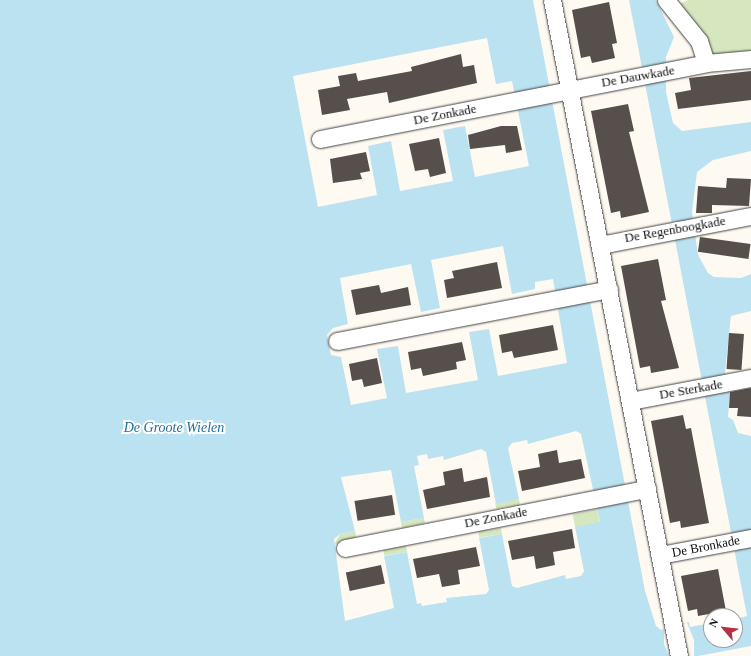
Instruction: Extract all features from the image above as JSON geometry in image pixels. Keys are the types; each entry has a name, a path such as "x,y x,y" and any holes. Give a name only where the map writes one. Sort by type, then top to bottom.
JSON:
{"street":[{"path":"552,0 563,92 600,245 603,290 630,401 642,490 660,555 679,656"},
{"path":"666,0 699,41 706,63"},
{"name":"De Dauwkade","path":"563,92 670,72 706,63 751,59"},
{"name":"De Zonkade","path":"320,139 563,92"},
{"name":"De Regenboogkade","path":"600,245 751,216"},
{"path":"337,341 603,290"},
{"name":"De Sterkade","path":"630,401 751,378"},
{"name":"De Zonkade","path":"345,548 642,490"},
{"name":"De Bronkade","path":"660,555 751,538"}],"green space":[{"path":"688,0 751,0 751,52 711,56 675,6"},
{"path":"519,499 520,505 496,509 495,503"},
{"path":"597,509 600,523 575,528 573,514"},
{"path":"424,518 425,523 402,528 401,522"},
{"path":"501,528 502,534 479,538 478,532"},
{"path":"355,531 356,537 334,545 340,534"},
{"path":"406,546 407,552 384,556 383,550"}],"water":[{"name":"De Groote Wielen","path":"0,0 533,0 645,591 656,626 661,630 689,622 690,627 703,625 703,648 740,648 698,656 0,656","holes":["487,38 496,84 512,81 529,166 475,177 465,126 443,130 453,181 400,191 391,141 368,146 377,195 318,207 293,76","503,246 512,294 535,289 535,282 553,279 567,363 498,376 489,329 469,332 478,380 406,393 398,346 377,349 387,398 351,405 341,357 331,355 327,335 333,328 348,324 340,278 411,264 421,312 440,308 431,260","576,431 581,434 600,522 575,527 584,571 581,576 566,579 565,575 517,588 512,586 502,534 479,538 489,590 486,594 446,598 447,602 422,606 421,603 417,604 407,552 384,556 394,608 345,621 334,539 340,534 355,531 341,477 391,470 401,522 424,518 414,466 419,465 417,456 427,454 428,459 443,456 444,460 481,449 486,452 496,504 519,499 508,448 512,443 527,440 528,444"]},
{"name":"De Groote Wielen","path":"629,0 656,0 674,37 666,57 666,92 673,123 682,131 751,122 751,151 713,160 697,172 692,212 698,255 708,273 714,277 741,278 751,274 751,311 731,316 725,372 730,395 728,417 733,420 738,433 751,436 751,646 743,648 743,617 747,616"}],"pier":[{"path":"687,623 694,640 694,656 669,656 664,644 664,627"}],"building":[{"path":"609,2 617,43 612,44 615,58 592,63 590,56 581,58 572,10"},
{"path":"461,54 463,67 474,65 477,83 389,103 387,92 347,99 350,110 322,115 318,90 340,86 338,76 356,73 358,81 412,71 411,67"},
{"path":"751,71 751,100 678,109 675,93 691,90 689,78"},
{"path":"628,104 634,131 629,132 649,212 621,218 620,211 611,213 591,111"},
{"path":"501,126 517,126 522,150 506,153 505,145 470,149 468,135"},
{"path":"439,138 446,173 430,177 428,169 415,171 409,144"},
{"path":"366,152 370,171 360,173 362,179 333,183 330,159"},
{"path":"727,178 751,179 749,206 712,205 712,213 696,213 698,186 726,188"},
{"path":"700,237 751,244 748,259 698,252"},
{"path":"658,259 666,300 661,301 679,368 651,373 650,366 640,368 621,266"},
{"path":"497,262 502,288 447,298 444,280 454,278 452,271"},
{"path":"379,285 381,293 408,287 411,305 356,315 351,290"},
{"path":"553,325 558,350 514,358 512,351 502,353 499,335"},
{"path":"729,333 744,334 741,370 726,369"},
{"path":"462,342 466,360 456,362 457,369 423,376 421,368 411,370 408,352"},
{"path":"377,358 382,383 364,387 362,379 352,381 349,364"},
{"path":"751,388 751,417 737,416 738,408 729,408 730,392"},
{"path":"683,415 686,429 691,428 709,523 681,528 680,521 670,523 651,421"},
{"path":"557,450 559,463 581,459 585,478 522,491 518,471 540,467 538,454"},
{"path":"462,468 464,482 487,477 490,497 427,509 423,490 445,485 443,472"},
{"path":"392,495 395,515 358,521 354,501"},
{"path":"572,529 575,548 553,552 555,565 536,569 534,556 512,560 508,541"},
{"path":"476,547 480,566 458,570 460,584 442,587 439,574 417,578 413,559"},
{"path":"381,565 385,584 350,591 346,572"},
{"path":"718,569 725,608 703,608 703,615 698,616 697,609 688,611 681,576"}]}
